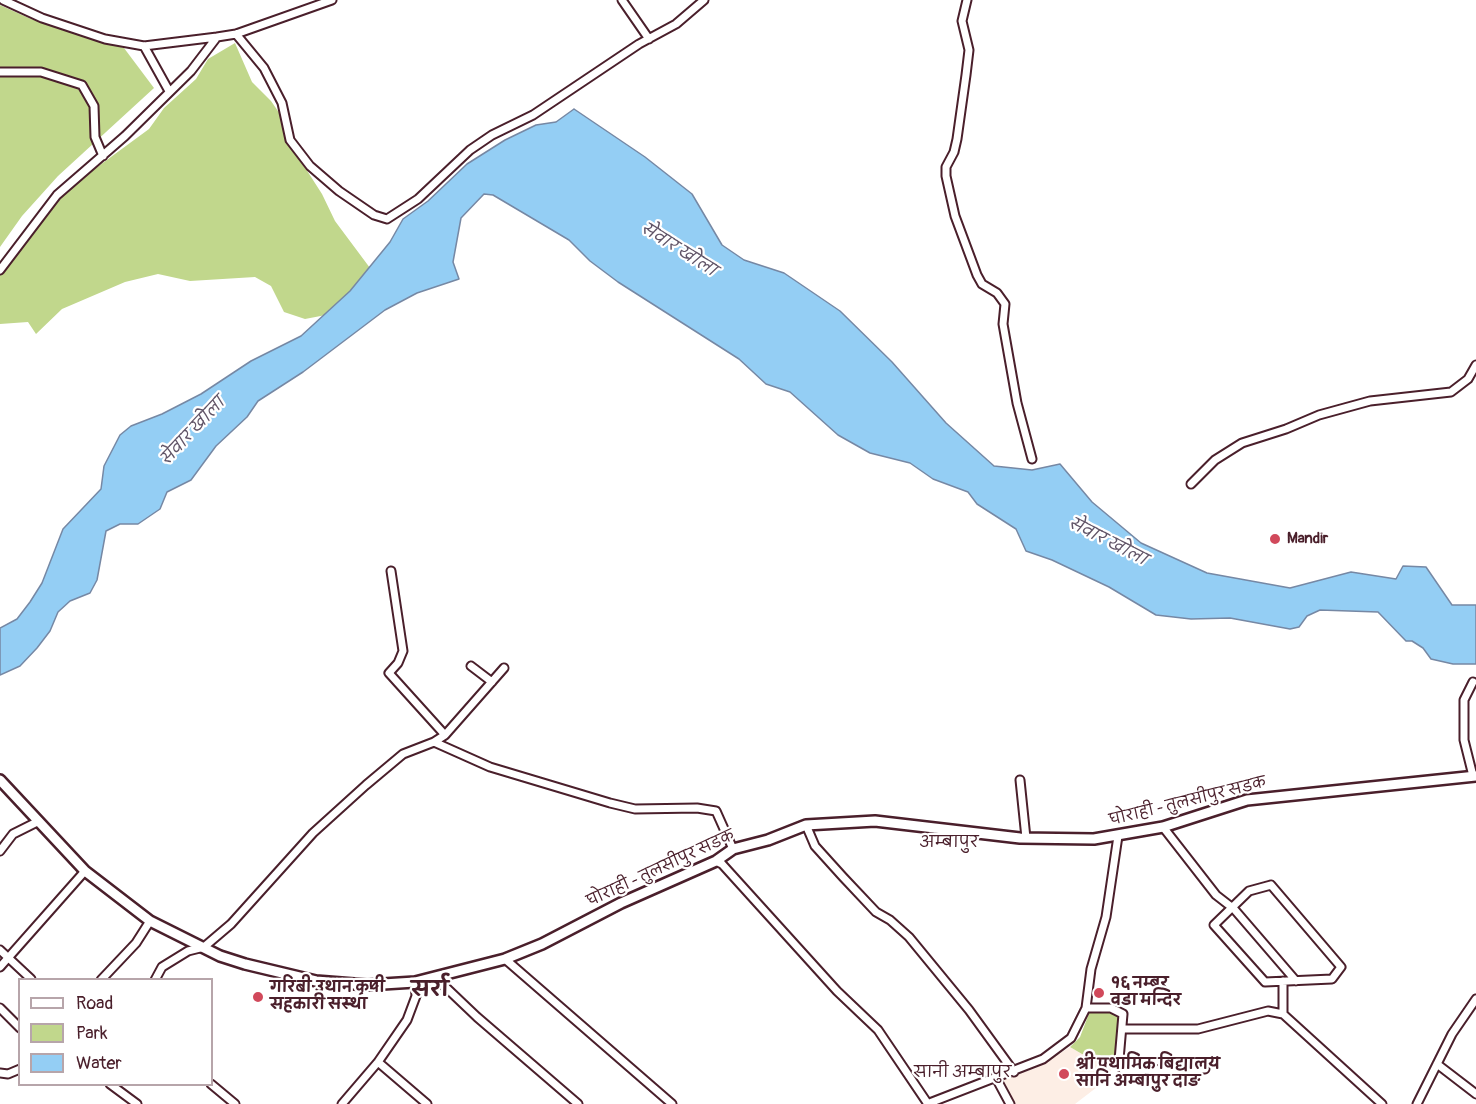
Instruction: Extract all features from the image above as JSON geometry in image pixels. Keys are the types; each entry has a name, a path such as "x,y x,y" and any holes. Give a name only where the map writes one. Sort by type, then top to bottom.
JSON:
{"main road":[{"name":"घोराही - तुलसीपुर सडक","path":"0,780 85,871 150,921 245,964 316,981 367,985 415,982 505,959 542,944 621,903 716,861 734,849 768,840 806,825 876,821 1026,838 1094,839 1163,826 1247,800 1475,776"}],"street":[{"path":"3,0 42,18 105,39 144,46 236,34 332,0"},
{"path":"622,0 649,39"},
{"path":"236,34 264,68 282,103 290,140 310,166 374,215 387,219 418,199 470,150 492,135 533,115 649,39 676,24 704,0"},
{"path":"967,0 962,21 969,50 957,139 954,152 946,167 946,176 955,216 982,284 997,293 1005,304 1003,324 1017,403 1032,459"},
{"path":"0,270 57,195 103,156 169,92 191,70 216,37"},
{"path":"144,46 169,92"},
{"path":"0,72 41,72 82,85 94,106 95,137 103,156"},
{"path":"1191,484 1215,460 1242,443 1286,429 1319,415 1370,401 1451,392 1468,379 1476,364"},
{"path":"391,571 403,651 398,663 389,673 446,735"},
{"path":"471,666 492,682"},
{"path":"156,978 162,968 188,951 204,947 231,924 313,833 366,785 404,754 446,735 504,668"},
{"path":"1473,682 1464,700 1464,740 1475,776"},
{"path":"434,742 490,767 610,803 635,809 697,808 716,811 734,849"},
{"path":"1020,780 1026,838"},
{"path":"0,851 13,834 39,821"},
{"path":"806,825 815,846 843,877 876,912 890,920 909,937 969,1010 1014,1072"},
{"path":"1163,826 1210,888 1231,907 1296,981"},
{"path":"716,861 722,864 837,990 878,1030 928,1104 1014,1072 1060,1049 1079,1026 1086,1008 1090,969 1106,917 1118,836"},
{"path":"0,967 85,871"},
{"path":"1271,885 1341,967 1332,979 1283,981 1265,982 1214,925 1249,891 1271,885"},
{"path":"103,978 136,943 150,921"},
{"path":"0,950 31,978"},
{"path":"505,959 672,1104"},
{"path":"435,977 477,1017 578,1104"},
{"path":"1283,981 1283,1014"},
{"path":"342,1104 378,1062 407,1020 416,996 415,982"},
{"path":"1419,1103 1452,1034 1476,999"},
{"path":"0,1008 18,1026"},
{"path":"1086,1008 1120,1011 1123,1014 1119,1060 1123,1070 1205,1069"},
{"path":"1123,1029 1198,1029 1268,1011 1283,1014 1382,1104"},
{"path":"378,1062 427,1104"},
{"path":"1437,1064 1476,1095"},
{"path":"0,1079 3,1076 0,1073 8,1074 18,1070"},
{"path":"996,1078 1010,1104"},
{"path":"113,1086 137,1104"},
{"path":"213,1086 235,1104"}],"shaded area":[{"name":"श्री प्रथामिक बिद्यालय सानि अम्बापुर दाङ","path":"1070,1047 1082,1054 1100,1055 1108,1062 1115,1063 1105,1081 1075,1104 1015,1104 1002,1080 1036,1068"}],"green space":[{"path":"0,5 31,19 124,48 154,88 58,176 22,216 0,247"},
{"path":"235,43 252,82 280,114 288,141 322,194 335,221 370,268 331,314 305,319 284,312 271,286 255,277 190,281 158,274 125,282 62,309 36,334 28,322 0,324 0,270 52,205 66,190 149,129 164,108 196,79 208,59"},
{"path":"1090,1011 1111,1012 1119,1017 1115,1063 1108,1062 1100,1055 1082,1054 1070,1047 1080,1037"}],"water":[{"name":"सेवार खोला","path":"574,109 645,157 692,194 722,245 744,260 784,273 840,311 892,362 946,423 994,466 1032,470 1060,464 1092,502 1141,543 1207,573 1290,588 1351,572 1396,579 1403,566 1426,567 1452,605 1476,605 1476,664 1453,664 1431,659 1423,648 1412,641 1406,641 1378,612 1320,610 1307,616 1299,627 1290,629 1230,618 1191,619 1156,615 1109,587 1052,560 1026,551 1016,529 977,504 968,492 933,479 910,463 870,453 838,435 790,392 766,384 739,359 618,282 590,261 569,240 493,195 484,194 461,218 453,262 459,279 417,293 385,310 303,372 258,401 247,417 216,446 191,480 167,492 160,509 138,524 120,524 106,531 97,580 90,593 70,601 58,612 50,631 20,666 0,675 0,628 17,619 30,602 42,583 63,529 101,489 104,466 120,435 131,426 162,414 201,394 251,361 301,336 350,291 390,242 403,219 428,201 467,164 505,140 536,125 556,122"}],"place":[{"name":"Mandir","path":"1275,539"},
{"name":"१६ नम्बर वडा मन्दिर","path":"1099,993"},
{"name":"गरिबी उथान कृषी सहकारी सस्था","path":"258,997"},
{"name":"श्री प्रथामिक बिद्यालय सानि अम्बापुर दाङ","path":"1064,1074"}],"district":[{"name":"अम्बापुर","path":"949,843"},
{"name":"सर्रा","path":"430,991"},
{"name":"सानी अम्बापुर","path":"962,1073"}]}
